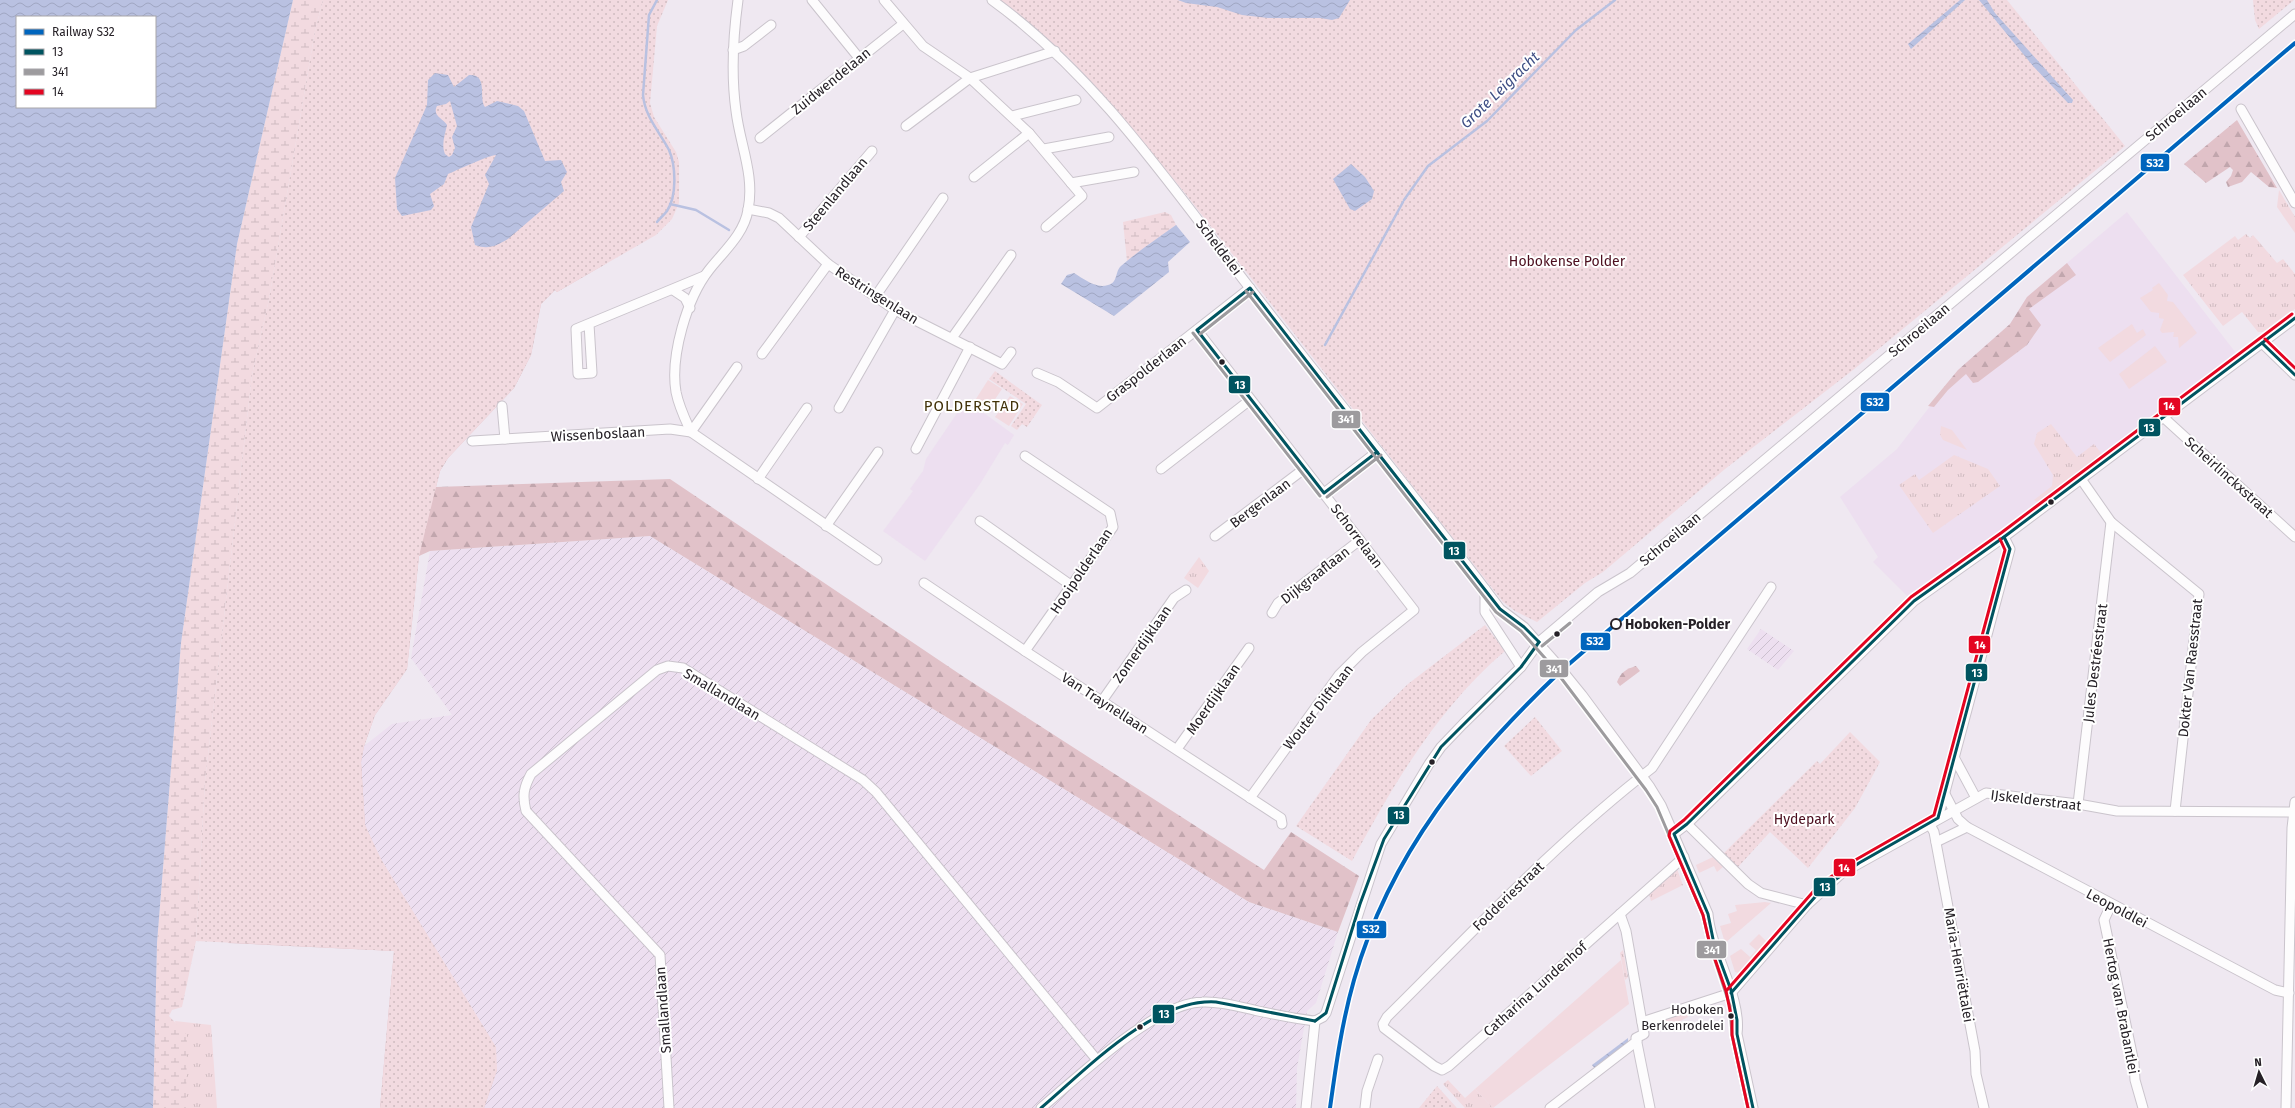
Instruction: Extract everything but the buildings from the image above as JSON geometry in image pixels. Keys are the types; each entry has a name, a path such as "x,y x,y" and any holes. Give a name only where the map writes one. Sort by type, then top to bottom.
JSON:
{"street":[{"path":"738,0 733,50 735,107 750,182 748,209 744,224 736,237 704,276 690,308 679,344 674,379 680,407 691,432 877,560"},
{"path":"812,0 859,58"},
{"path":"884,0 923,46 970,78 1012,116 1044,149 1082,196 1046,226"},
{"name":"Scheldelei","path":"992,0 1055,51 1103,101 1500,609 1524,627 1539,642 1582,695 1642,776 1661,805 1708,914 1709,928 1731,993 1739,1024 1737,1034 1753,1108"},
{"name":"Schroeilaan","path":"1316,1021 1323,1017 1326,1013 1358,911 1384,839 1441,747 1521,667 1539,642 1598,592 1630,573 2295,14"},
{"name":"Zuidwendelaan","path":"760,138 859,58 904,24"},
{"path":"733,50 744,46 771,25"},
{"path":"906,126 970,78 1055,51"},
{"path":"1012,116 1076,100"},
{"path":"2241,109 2295,203"},
{"path":"974,177 1029,133"},
{"path":"1044,149 1109,137"},
{"name":"Steenlandlaan","path":"799,237 872,151"},
{"path":"1071,183 1134,172"},
{"path":"875,296 943,198"},
{"name":"Restringenlaan","path":"748,209 774,215 828,264 895,310 1002,364 1011,352"},
{"path":"952,338 1010,254"},
{"path":"762,354 828,264"},
{"path":"589,324 592,373 578,374 576,329 704,276"},
{"name":"Graspolderlaan","path":"1037,373 1058,382 1097,408 1250,288"},
{"path":"673,290 685,298 690,308"},
{"path":"839,408 895,310"},
{"path":"1674,834 1914,602 2004,537 2295,318"},
{"name":"Schorrelaan","path":"1197,330 1414,610"},
{"path":"2262,343 2295,375"},
{"path":"916,449 970,347"},
{"path":"691,432 737,367"},
{"path":"1161,468 1250,400"},
{"path":"502,406 505,439"},
{"path":"758,479 808,408"},
{"name":"Scheirlinckxstraat","path":"2163,417 2295,537"},
{"name":"Wissenboslaan","path":"472,441 670,429 691,432"},
{"path":"1324,493 1378,451"},
{"path":"826,526 878,452"},
{"name":"Hooipolderlaan","path":"1025,456 1110,513 1113,527 1025,651"},
{"name":"Bergenlaan","path":"1215,536 1304,469"},
{"name":"Dokter Van Raesstraat","path":"2081,479 2111,522 2199,594 2175,811"},
{"path":"980,521 1072,586"},
{"name":"Jules Destréestraat","path":"2078,804 2111,522"},
{"path":"1938,818 2010,549 2004,537"},
{"name":"Dijkgraaflaan","path":"1272,613 1278,603 1360,540"},
{"name":"Van Traynellaan","path":"924,583 1025,651 1281,818 1282,824"},
{"name":"Fodderiestraat","path":"1383,1024 1387,1017 1507,895 1629,786 1652,768 1772,587"},
{"path":"1485,589 1485,612 1521,667"},
{"name":"Zomerdijklaan","path":"1102,701 1174,598 1186,590"},
{"name":"Wouter Dilftlaan","path":"1250,798 1339,675 1362,652 1414,610"},
{"name":"Moerdijklaan","path":"1177,749 1249,648"},
{"name":"Smallandlaan","path":"669,1108 660,955 526,811 523,799 524,788 531,774 656,670 668,666 683,668 863,780 876,792 1097,1060"},
{"path":"1955,759 1976,798"},
{"name":"IJskelderstraat","path":"1731,993 1807,905 1842,873 1986,792 2078,804 2117,812 2293,812"},
{"name":"Leopoldlei","path":"1945,794 1958,819 1967,827 2111,905 2275,990 2289,993"},
{"path":"2286,1108 2294,828 2293,812 2295,802"},
{"name":"Maria-Henriëttalei","path":"1929,823 1934,832 1936,842 1975,1051 1976,1074 1984,1108"},
{"path":"1686,824 1748,884 1761,893 1807,905"},
{"path":"1936,842 1967,827"},
{"name":"Catharina Lundenhof","path":"1383,1024 1387,1032 1434,1066 1442,1070 1446,1068 1684,857"},
{"name":"Hertog van Brabantlei","path":"2111,905 2104,920 2134,1063 2135,1080 2143,1108"},
{"path":"1620,914 1626,931 1644,1034 1636,1038 1650,1108"},
{"path":"1642,1022 1731,993"},
{"path":"1042,1108 1097,1060 1156,1017 1188,1004 1201,1002 1222,1003 1316,1021 1306,1108"},
{"path":"1550,1108 1637,1041"},
{"path":"1365,1108 1366,1091 1378,1060"},
{"path":"2286,1094 2295,1099"}],"shaded area":[{"path":"2127,212 2236,353 1909,598 1873,562 1878,557 1840,497 1897,449 1958,370 2010,324 2027,297"},
{"name":"POLDERSTAD","path":"966,400 1014,435 1008,445 1005,443 980,484 925,561 883,531 913,491 910,489 923,471 926,459"},
{"path":"650,536 1249,902 1338,932 1316,1003 1307,1011 1297,1068 1296,1108 484,1108 497,1070 377,854 365,825 361,761 364,746 392,724 452,715 411,658 430,551"},
{"path":"1761,629 1794,651 1778,670 1747,649"}],"green space":[{"path":"293,0 323,0 315,31 269,299 252,375 205,781 196,941 182,1007 172,1010 169,1016 187,1035 186,1108 153,1108 157,943 181,643 237,244"},
{"path":"323,0 668,0 657,26 650,103 654,117 676,152 679,162 679,203 672,219 656,235 557,292 555,290 541,304 531,355 514,388 448,458 440,471 419,556 407,669 375,715 364,746 361,762 365,825 381,859 496,1047 497,1070 484,1108 380,1108 394,951 196,941 205,781 252,375 269,299 315,31"},
{"name":"Hobokense Polder","path":"999,0 2007,0 2125,146 1853,370 1725,469 1603,572 1585,583 1537,622 1515,611 1503,602 1184,192 1115,108 1068,57"},
{"path":"2253,0 2294,0 2259,29 2255,20"},
{"path":"2237,120 2277,188 2269,187 2251,172 2242,182 2228,187 2226,182 2231,176 2233,170 2230,167 2206,183 2184,164"},
{"path":"2279,190 2295,217 2295,233 2277,207"},
{"path":"1165,212 1171,215 1176,225 1127,261 1123,222"},
{"path":"586,232 607,263 557,292 555,290 541,304 531,355 514,388 448,458 440,471 436,487 670,479 964,677 1264,870 1291,832 1359,876 1338,932 1249,902 650,536 430,551 419,556 407,669 375,715 364,746 361,762 365,825 377,854 497,1070 484,1108 380,1108 394,951 228,943 233,919 249,734"},
{"path":"2246,234 2250,238 2253,235 2277,263 2283,259 2295,274 2295,309 2263,332 2258,332 2242,312 2223,326 2183,275 2235,236 2238,240"},
{"path":"2067,263 2076,275 2029,309 2041,325 2027,345 1978,382 1973,383 1966,374 1948,390 1934,407 1928,406 1958,370 2010,324 2027,297"},
{"path":"2159,283 2168,295 2167,301 2173,302 2197,333 2179,348 2178,337 2173,337 2174,332 2162,333 2160,330 2164,319 2159,318 2159,313 2151,312 2140,298 2153,290 2152,288"},
{"path":"2132,324 2137,333 2143,329 2146,335 2110,362 2098,348"},
{"path":"2155,346 2167,362 2129,389 2119,374"},
{"path":"995,371 1042,405 1027,427 1022,424 1017,430 1011,426 1026,404 989,379"},
{"path":"988,380 1002,389 987,411 974,402"},
{"path":"1010,396 1023,404 1009,426 995,417"},
{"path":"2051,424 2077,457 2094,444 2102,454 2037,502 2034,500 2052,486 2053,475 2034,444 2037,433"},
{"path":"1941,426 1952,430 1967,450 1943,440 1940,435"},
{"path":"1954,455 1988,469 2000,486 1933,533 1899,485 1915,474 1919,480"},
{"path":"1199,557 1209,571 1198,588 1184,578"},
{"path":"1485,625 1505,651 1458,698 1418,749 1400,776 1352,861 1296,826 1371,720 1408,684"},
{"path":"1636,666 1640,671 1620,686 1617,682 1622,673"},
{"path":"1535,717 1562,751 1531,776 1504,746"},
{"name":"Hydepark","path":"1850,732 1880,762 1855,808 1808,868 1770,832 1738,867 1724,853 1817,761 1820,764"},
{"path":"1713,857 1723,867 1717,872 1714,866 1699,873 1696,865"},
{"path":"1677,869 1683,885 1651,901 1649,894"},
{"path":"1765,902 1771,903 1725,943 1720,926 1731,923 1728,914 1737,911 1735,905"},
{"path":"1759,934 1767,942 1739,973 1735,972 1730,956 1741,949 1750,957 1756,950 1749,944"},
{"path":"1623,950 1628,977 1625,980 1620,953"},
{"path":"1621,960 1629,1004 1493,1108 1475,1089"},
{"path":"1686,1011 1688,1017 1663,1030 1658,1021"},
{"path":"175,1021 211,1025 217,1108 186,1108 186,1075"},
{"path":"1448,1080 1465,1098 1475,1089 1493,1108 1465,1108 1443,1084"},
{"path":"1437,1086 1457,1108 1419,1108"}],"water":[{"path":"0,0 293,0 237,244 181,643 157,943 153,1108 0,1108"},
{"path":"1178,0 1350,0 1339,18 1332,20 1320,18 1268,18 1242,15 1217,7 1186,3"},
{"path":"1960,0 1965,0 1911,49 1908,44"},
{"path":"1979,0 1987,0 1995,13 2073,100 2072,103 2068,103 2033,66"},
{"path":"435,73 448,75 454,87 469,75 479,78 485,107 497,101 518,106 524,111 545,161 561,160 567,172 561,182 564,191 508,239 496,245 484,247 475,245 471,227 489,184 485,175 496,155 448,174 444,184 430,194 434,206 431,210 402,216 397,209 395,178 427,105 428,80","holes":["450,101 457,126 452,137 455,148 452,155 449,157 445,154 443,147 447,125 437,115 437,106 446,104"]},
{"path":"1351,164 1365,177 1374,191 1372,199 1355,211 1350,209 1333,179"},
{"path":"1176,225 1190,242 1168,262 1169,272 1114,316 1061,284 1067,275 1074,273 1095,285 1104,286 1111,284 1121,266"},
{"path":"1628,1038 1628,1044 1596,1070 1592,1065"}],"waterway":[{"path":"657,0 649,15 643,95 649,117 669,150 673,164 674,189 673,197 667,211 657,222"},
{"name":"Grote Leigracht","path":"1404,200 1428,166 1487,121 1576,30 1615,0"},
{"name":"Grote Leigracht","path":"1325,345 1403,202"},
{"path":"670,204 696,210 729,230"}],"rail line":[{"name":"S32","path":"1330,1108 1337,1060 1354,980 1369,934 1388,890 1436,811 1464,774 1495,738 1562,670 2295,43"}],"transit line":[{"name":"13","path":"1250,288 1377,452 1324,493 1197,330 1250,288"},
{"name":"341","path":"1246,291 1496,612 1521,631 1552,666 1646,790 1657,807 1703,915 1710,945 1730,1006 1732,1035 1748,1108"},
{"name":"341","path":"1200,334 1253,292"},
{"name":"14","path":"1748,1108 1732,1035 1732,1020 1726,991 1710,945 1703,915 1669,836 1670,831 1684,820 1911,597 2001,533 2292,314"},
{"name":"13","path":"1753,1108 1737,1034 1737,1020 1731,990 1714,944 1708,914 1674,834 1687,824 1914,601 2004,537 2295,318"},
{"name":"341","path":"1193,333 1320,496"},
{"name":"14","path":"2265,339 2295,368"},
{"name":"13","path":"2262,343 2295,375"},
{"name":"13","path":"1377,452 1500,609 1524,627 1539,642"},
{"name":"341","path":"1327,497 1381,455"},
{"name":"13","path":"1731,993 1822,889 1859,863 1938,818 2010,549 2004,537"},
{"name":"14","path":"1727,990 1819,885 1857,859 1934,815 2005,550 2000,539"},
{"name":"341","path":"1542,646 1570,623"},
{"name":"13","path":"1315,1021 1326,1013 1360,904 1384,839 1441,747 1521,667 1539,642"},
{"name":"13","path":"1041,1108 1122,1039 1145,1024 1168,1012 1192,1004 1216,1002 1315,1021"}],"place":[{"name":"Hoboken-Polder","path":"1616,624"},
{"name":"Hoboken Berkenrodelei","path":"1731,1016"}],"district":[{"name":"POLDERSTAD","path":"972,406"}]}
